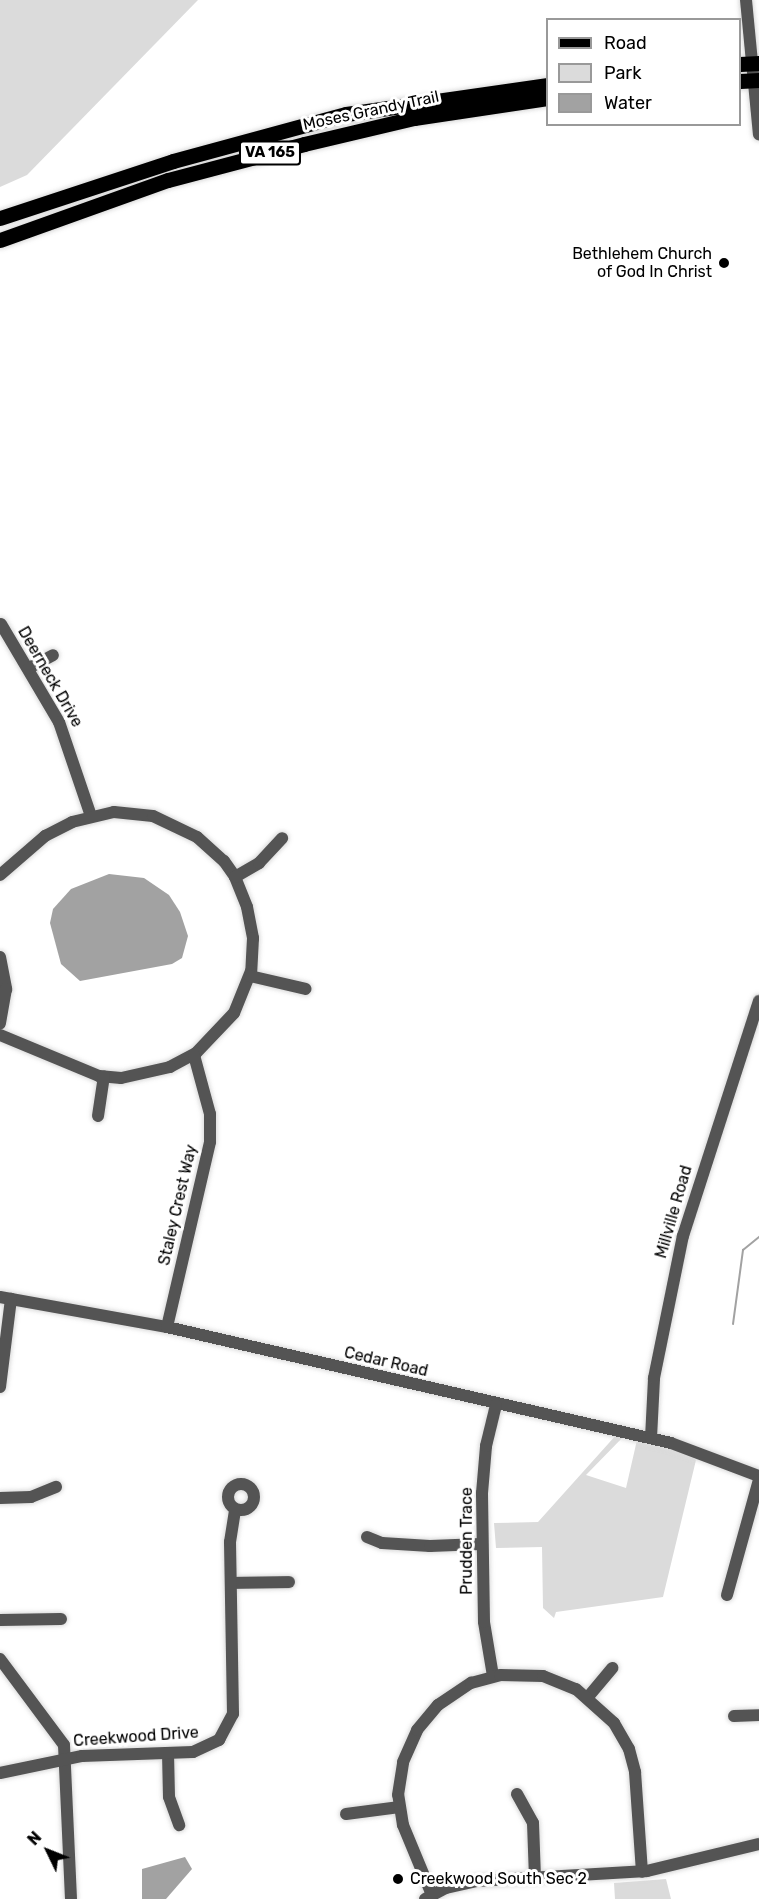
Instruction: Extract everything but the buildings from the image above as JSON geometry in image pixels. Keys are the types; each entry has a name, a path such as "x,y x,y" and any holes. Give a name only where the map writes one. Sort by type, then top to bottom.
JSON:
{"main road":[{"name":"Moses Grandy Trail","path":"0,218 173,161 346,114 546,85"},
{"name":"Moses Grandy Trail","path":"0,240 168,180 304,144 414,118 546,98"}],"street":[{"path":"746,0 751,81 759,134"},
{"name":"Deerneck Drive","path":"1,624 29,668 70,746 91,816"},
{"path":"29,668 53,655"},
{"path":"0,875 45,836 91,816 140,814 170,822 211,848 235,877 247,907 253,938 250,976 234,1013 218,1035 194,1055 152,1074 104,1076 62,1063 0,1035"},
{"path":"235,877 259,863 282,838"},
{"path":"0,957 6,989 0,1023"},
{"path":"250,976 306,989"},
{"name":"Millville Road","path":"651,1438 654,1378 683,1236 759,1000"},
{"name":"Staley Crest Way","path":"167,1327 210,1142 210,1114 194,1055"},
{"path":"98,1116 104,1076"},
{"path":"0,1387 6,1298"},
{"name":"Cedar Road","path":"6,1298 167,1327 496,1405 651,1438 694,1449 759,1478"},
{"name":"Prudden Trace","path":"493,1676 486,1646 481,1544 484,1461 496,1405"},
{"path":"727,1595 759,1478"},
{"path":"0,1498 31,1497 56,1487"},
{"name":"Creekwood Drive","path":"0,1773 65,1759 168,1753 207,1748 219,1740 233,1714 230,1542 235,1509"},
{"path":"367,1537 382,1544 418,1546 481,1544"},
{"path":"232,1583 289,1582"},
{"path":"0,1620 61,1619"},
{"path":"0,1659 6,1672 57,1731 65,1759 71,1899"},
{"path":"588,1697 612,1668"},
{"path":"642,1872 637,1789 629,1749 614,1722 588,1697 543,1676 493,1676 453,1693 417,1730 403,1762 400,1807 410,1845 429,1897 477,1881 642,1872 759,1844"},
{"path":"735,1716 759,1715"},
{"path":"168,1753 169,1797 179,1825"},
{"path":"518,1794 533,1822 535,1878"},
{"path":"346,1814 400,1807"}],"green space":[{"path":"0,0 198,0 27,175 0,187"},
{"path":"617,1434 624,1436 586,1475 626,1488 637,1440 687,1453 696,1460 663,1597 556,1612 554,1618 543,1608 542,1547 496,1548 494,1523 538,1522"},
{"path":"666,1879 671,1899 615,1899 614,1883"}],"water":[{"path":"109,874 144,878 169,895 180,912 188,936 182,958 172,964 80,981 61,964 50,923 53,909 71,889"},
{"path":"185,1857 192,1869 166,1899 142,1899 142,1869"}],"waterway":[{"path":"733,1324 743,1250 759,1237"}],"place":[{"name":"Bethlehem Church of God In Christ","path":"724,263"},
{"name":"Creekwood South Sec 2","path":"398,1879"}]}
